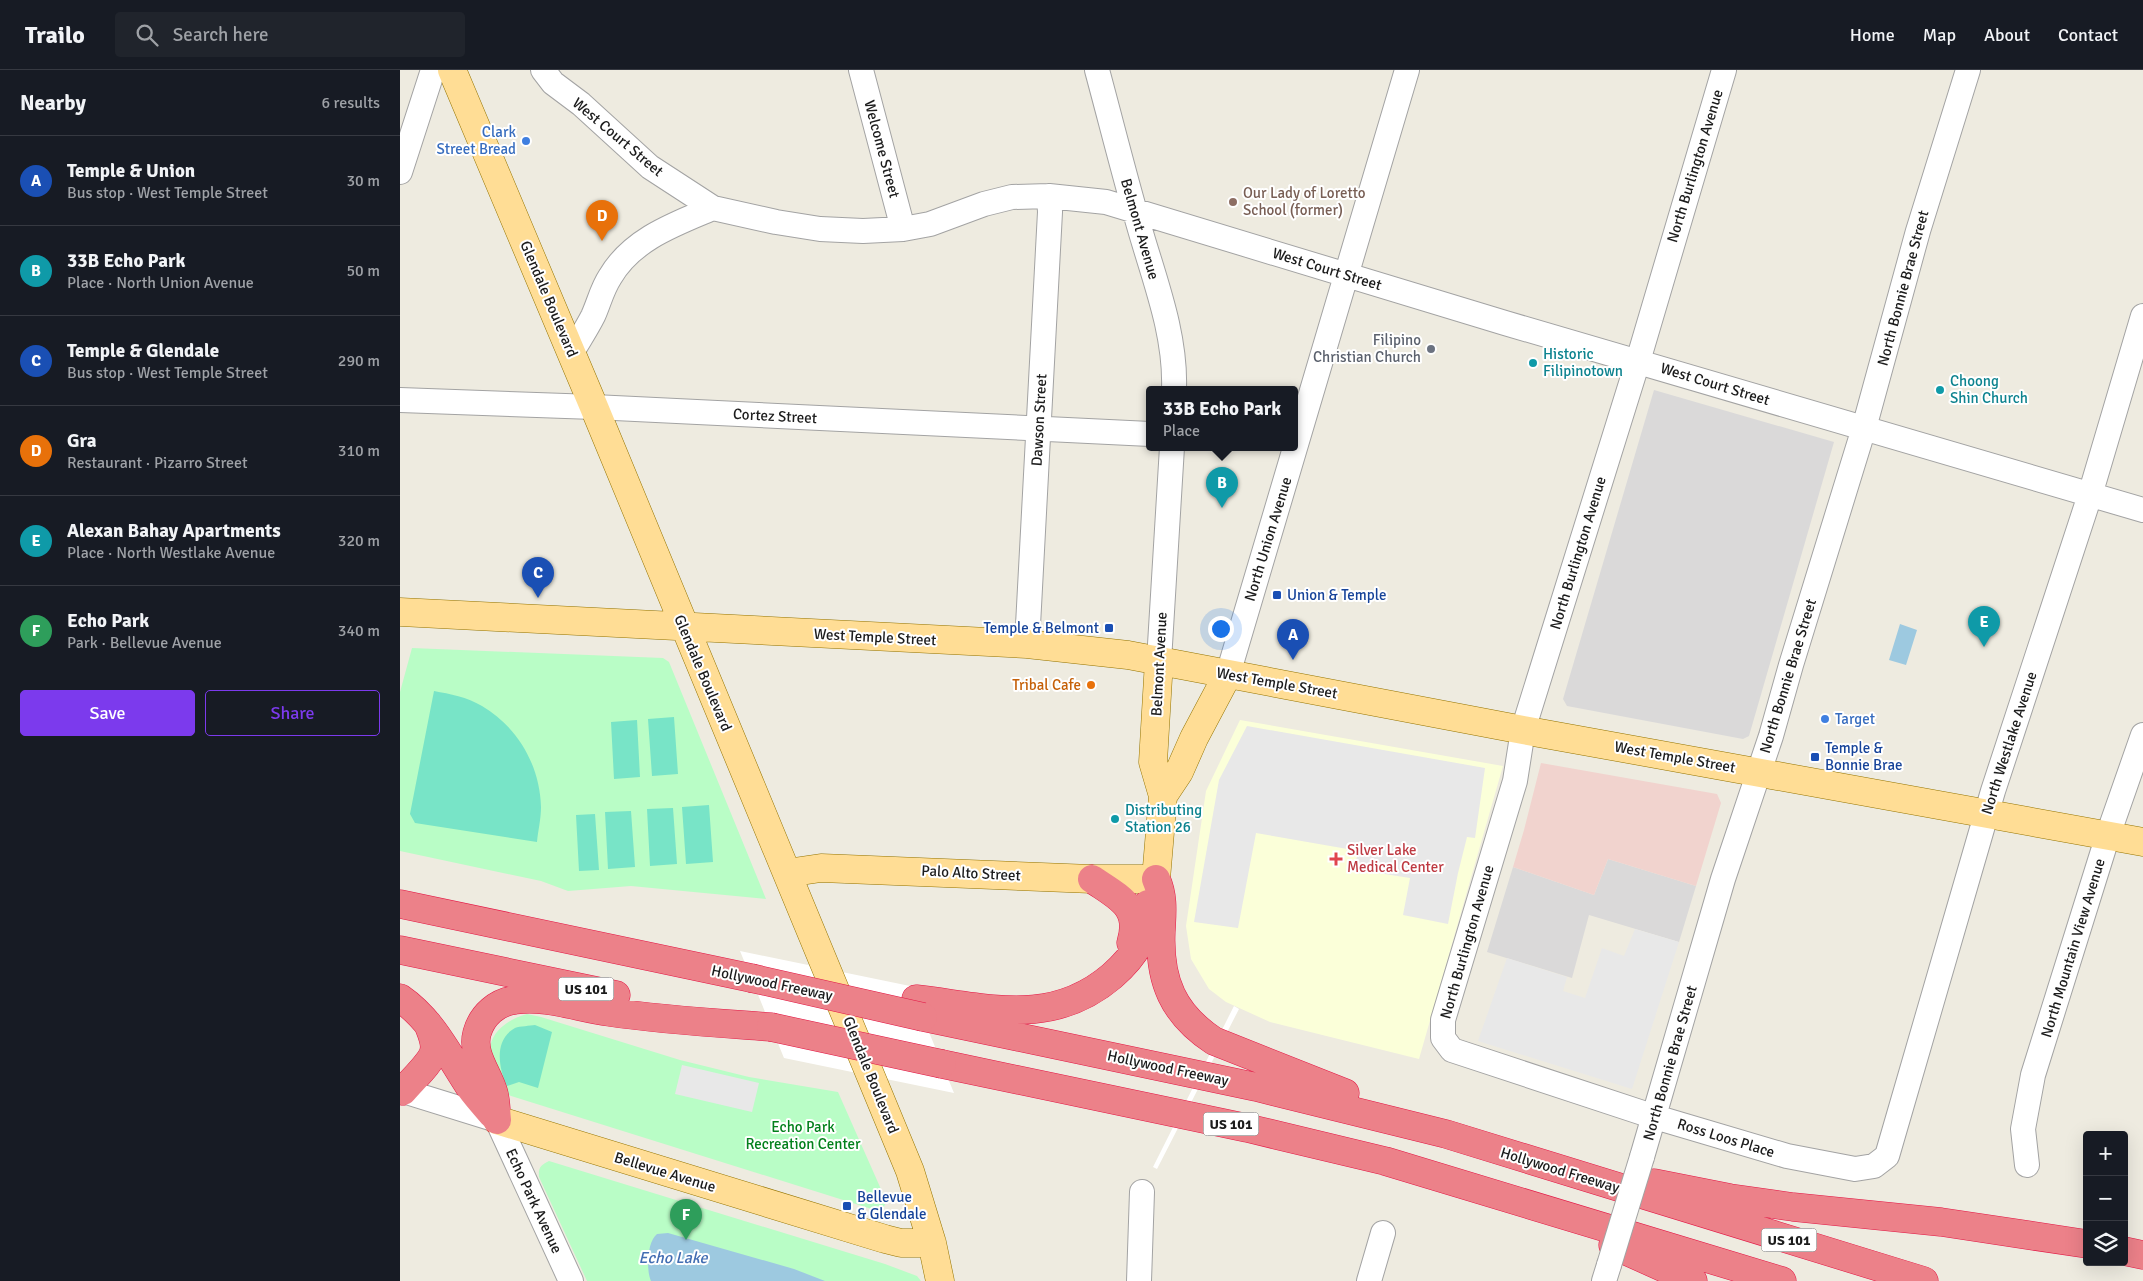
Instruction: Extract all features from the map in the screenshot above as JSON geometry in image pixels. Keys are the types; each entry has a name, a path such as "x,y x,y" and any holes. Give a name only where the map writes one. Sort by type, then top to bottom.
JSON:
{"highway":[{"path":"1092,879 1125,902 1133,914 1134,927 1126,957 1116,971 1103,983"},
{"path":"919,1008 1026,1011 1066,1004 1085,995 1121,968 1141,941 1146,926 1150,895 1156,879"},
{"path":"1156,879 1161,891 1162,903 1163,972 1176,1004 1199,1030 1214,1041 1446,1134"},
{"name":"Hollywood Freeway","path":"400,904 751,978 919,1008 1265,1089 1446,1134 1924,1281"},
{"name":"US 101","path":"400,950 1308,1142 1385,1161 1782,1281"},
{"path":"400,998 428,1022 457,1064 469,1086 497,1120"},
{"path":"497,1120 494,1093 483,1070 477,1049 477,1035 481,1022 489,1011 501,1003 527,999 642,1016 771,1027"},
{"path":"401,1091 431,1059 434,1051 434,1042 428,1022"},
{"path":"1516,1156 1730,1198 1793,1207 1941,1222 2083,1243"},
{"path":"1516,1200 1693,1281"},
{"path":"2128,1252 2143,1255"}],"main road":[{"name":"Glendale Boulevard","path":"452,70 572,352 910,1172 932,1243 940,1281"},
{"name":"West Temple Street","path":"400,612 1027,644 1104,651 1523,730 2143,842"},
{"name":"Belmont Avenue","path":"1156,879 1163,796 1153,762 1159,661"},
{"name":"North Union Avenue","path":"1163,796 1179,772 1194,738 1228,674"},
{"name":"Palo Alto Street","path":"787,873 822,868 1092,879 1156,879"},
{"name":"Bellevue Avenue","path":"497,1120 885,1239 901,1243 932,1243"}],"street":[{"path":"400,172 433,70"},
{"name":"West Court Street","path":"543,70 553,83 581,104 650,167 713,208 776,222 820,229 862,231 903,229 930,224 984,204 1012,197 1049,196 1106,202 1347,276 2143,510"},
{"name":"Welcome Street","path":"862,70 903,229"},
{"name":"Belmont Avenue","path":"1097,70 1135,212 1169,328 1175,364 1174,386"},
{"name":"North Union Avenue","path":"1298,440 1407,70"},
{"name":"North Burlington Avenue","path":"1444,1038 1443,1020 1514,781 1523,730 1638,360 1724,70"},
{"name":"North Bonnie Brae Street","path":"1607,1273 1655,1117 1720,888 1759,772 1790,664 1864,428 1918,231 1968,70"},
{"name":"Dawson Street","path":"1027,644 1050,212 1049,196"},
{"path":"572,352 593,317 610,276 624,260 640,244 661,230 713,208"},
{"name":"North Westlake Avenue","path":"1874,1166 1887,1156 1986,813 2090,495 2143,316"},
{"name":"Cortez Street","path":"400,400 594,407 1146,434"},
{"name":"Belmont Avenue","path":"1159,661 1172,451"},
{"name":"North Union Avenue","path":"1228,674 1295,451"},
{"name":"North Mountain View Avenue","path":"2027,1165 2023,1129 2033,1075 2108,836 2143,735"},
{"name":"Ross Loos Place","path":"1444,1038 1452,1050 1655,1117 1787,1156 1855,1169 1874,1166"},
{"name":"Bellevue Avenue","path":"401,1091 497,1120"},
{"name":"Echo Park Avenue","path":"497,1120 571,1281"},
{"path":"1139,1281 1142,1192"},
{"path":"1369,1281 1384,1233"}],"shaded area":[{"path":"1654,390 1834,442 1749,736 1743,739 1567,706 1563,699"},
{"name":"Silver Lake Medical Center","path":"1240,720 1503,766 1419,1059 1270,1022 1226,1002 1209,989 1191,959 1186,926 1206,791"},
{"path":"1247,726 1485,768 1475,838 1467,837 1448,924 1403,915 1410,878 1353,869 1359,851 1256,833 1238,928 1194,922 1219,780"},
{"path":"1541,763 1717,794 1721,803 1696,886 1608,859 1594,895 1513,867"},
{"path":"1608,859 1696,886 1679,942 1589,915 1572,978 1487,952 1513,867 1594,895"},
{"path":"1635,929 1679,942 1632,1089 1478,1041 1507,958 1567,977 1563,991 1585,998 1602,948 1624,956"},
{"path":"682,1065 759,1083 752,1112 675,1094"}],"green space":[{"path":"412,648 663,658 669,662 766,899 631,886 568,891 541,881 400,851 400,692"},
{"path":"434,691 464,698 482,706 506,725 525,749 540,792 541,811 537,842 415,823 410,814"},
{"path":"674,717 678,774 652,776 648,719"},
{"path":"637,720 640,777 614,779 611,722"},
{"path":"709,805 713,862 686,864 682,807"},
{"path":"673,808 677,864 650,866 647,809"},
{"path":"631,811 635,867 608,869 605,812"},
{"path":"595,814 599,870 579,871 576,815"},
{"name":"Echo Park Recreation Center","path":"527,1014 680,1060 749,1077 838,1092 884,1196 886,1202 884,1207 875,1210 508,1095 492,1062 491,1045 493,1037 504,1025"},
{"path":"535,1025 552,1032 538,1088 519,1082 507,1086 500,1063 503,1040 515,1028"},
{"path":"549,1161 885,1264 917,1276 921,1281 587,1281 539,1177 541,1167"}],"water":[{"path":"1900,624 1917,630 1906,665 1889,660"},
{"name":"Echo Lake","path":"668,1233 794,1269 825,1281 651,1281 648,1263 651,1243 657,1234"}],"pier":[{"path":"740,951 910,986 954,1093 784,1058"},
{"path":"1234,1006 1239,1009 1157,1169 1153,1167"}],"place":[{"name":"Clark Street Bread","path":"526,141"},
{"name":"Our Lady of Loretto School (former)","path":"1233,202"},
{"name":"Gra","path":"602,241"},
{"name":"Filipino Christian Church","path":"1431,349"},
{"name":"Historic Filipinotown","path":"1533,363"},
{"name":"Choong Shin Church","path":"1940,390"},
{"name":"33B Echo Park","path":"1222,508"},
{"name":"Union & Temple","path":"1277,595"},
{"name":"Temple & Glendale","path":"538,598"},
{"name":"Temple & Belmont","path":"1109,628"},
{"name":"Alexan Bahay Apartments","path":"1984,647"},
{"name":"Temple & Union","path":"1293,660"},
{"name":"Tribal Cafe","path":"1091,685"},
{"name":"Target","path":"1825,719"},
{"name":"Temple & Bonnie Brae","path":"1815,757"},
{"name":"Distributing Station 26","path":"1115,819"},
{"name":"Silver Lake Medical Center","path":"1336,859"},
{"name":"Bellevue & Glendale","path":"847,1206"},
{"name":"Echo Park","path":"686,1240"}]}
